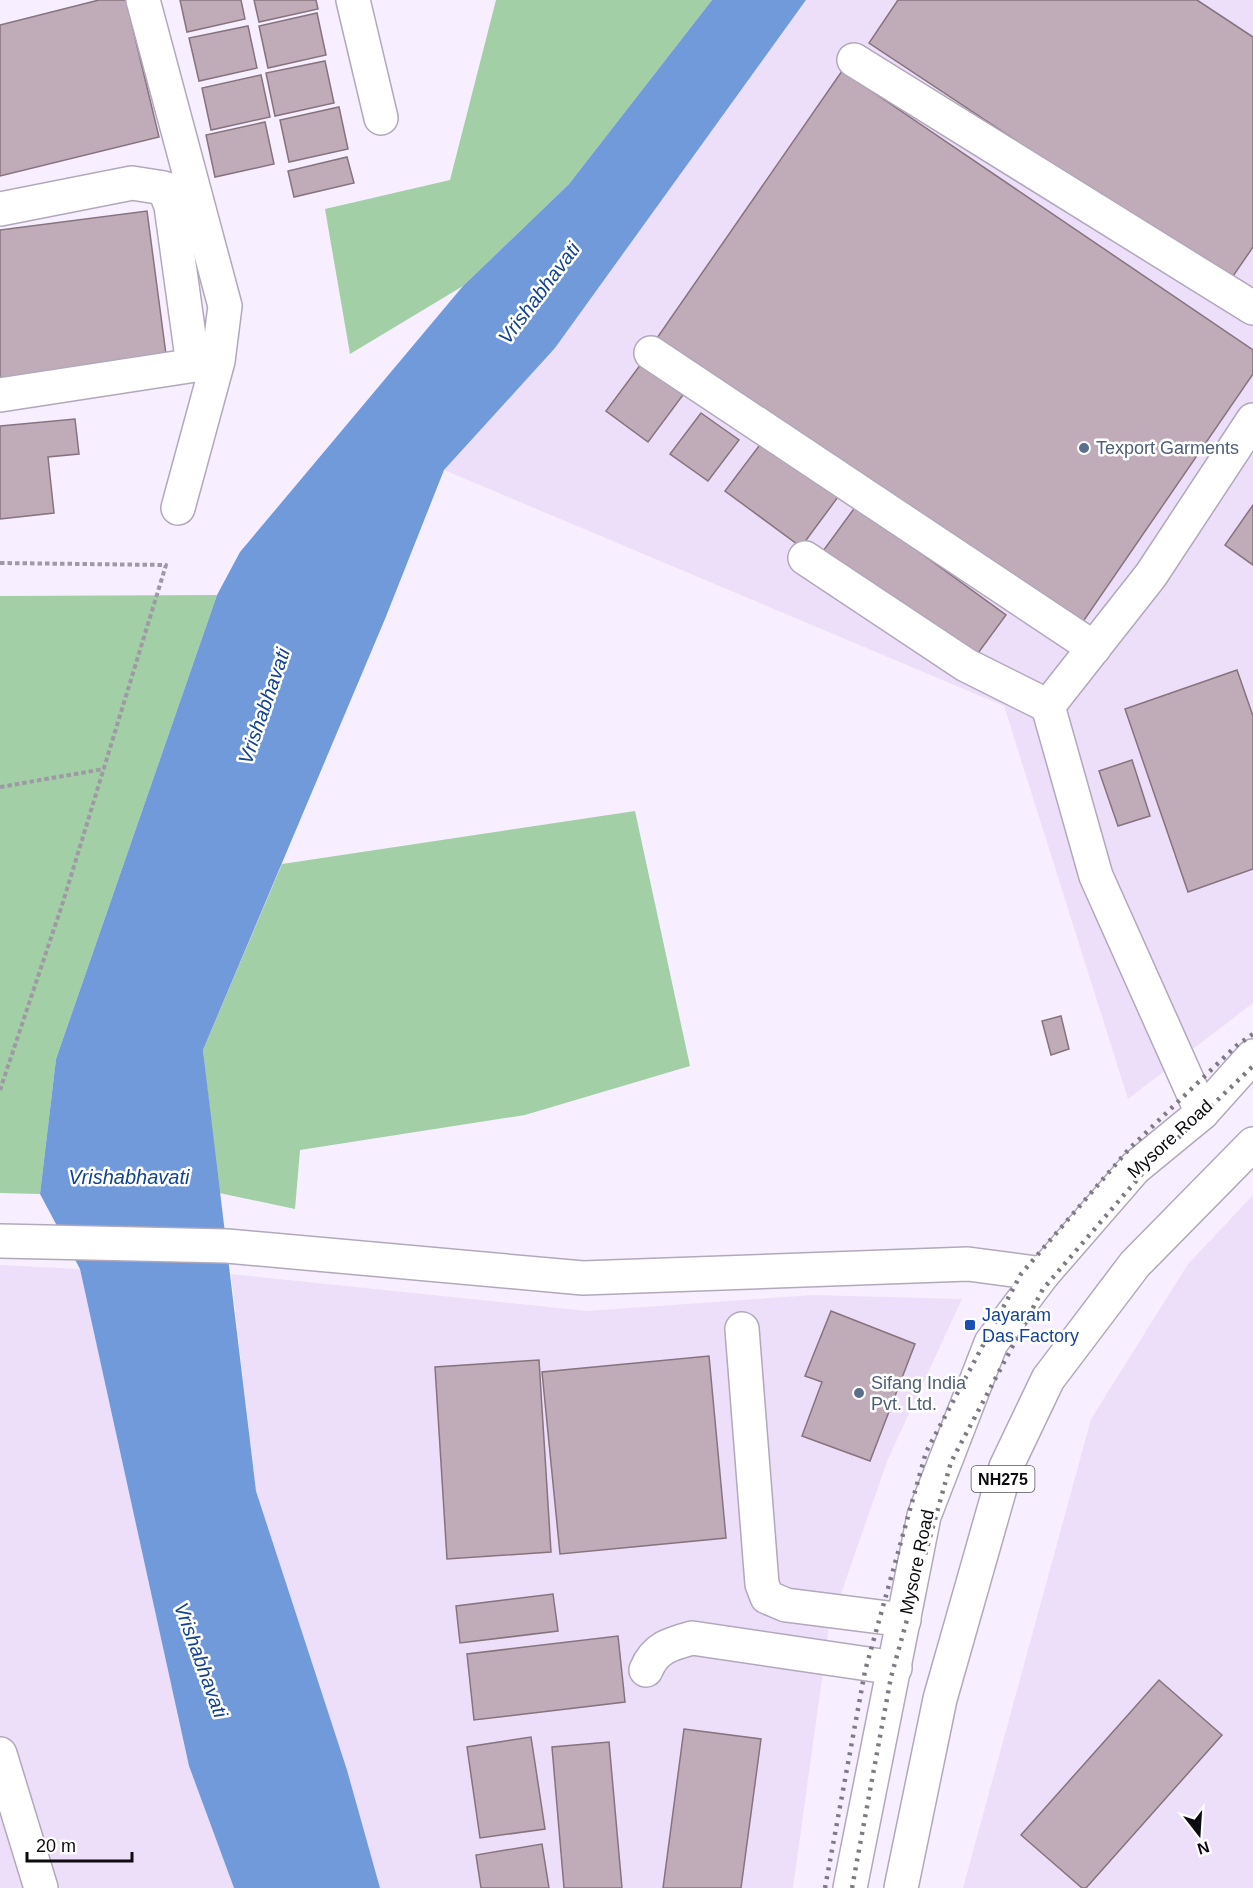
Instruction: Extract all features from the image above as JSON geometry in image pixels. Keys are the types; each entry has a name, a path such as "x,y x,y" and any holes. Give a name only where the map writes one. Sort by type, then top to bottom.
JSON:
{"main road":[{"path":"143,0 225,306 205,363 178,508"},
{"path":"353,0 381,118"},
{"path":"855,60 1253,308"},
{"path":"0,209 132,183 164,188 171,206 205,363"},
{"path":"651,353 1094,648"},
{"path":"0,395 205,363"},
{"path":"1048,706 1151,575 1253,420"},
{"path":"805,558 966,665 1048,706 1096,876 1202,1113"},
{"name":"Mysore Road","path":"850,1888 924,1516 991,1343 1043,1274 1135,1168 1202,1113 1253,1056"},
{"name":"NH275","path":"901,1888 940,1699 1006,1467 1048,1379 1135,1264 1253,1144"},
{"path":"0,1241 227,1246 583,1278 968,1264 1043,1274"},
{"path":"742,1329 762,1584 767,1598 786,1605 904,1620"},
{"path":"646,1670 652,1656 674,1642 692,1638 895,1668"},
{"path":"0,1754 41,1888"}],"path":[{"path":"0,563 166,565 63,902 0,1090"},
{"path":"0,788 104,769"}],"shaded area":[{"path":"806,0 1253,0 1253,1003 1128,1099 1004,706 444,470 555,348"},
{"path":"1253,1195 1253,1888 963,1888 1091,1419 1188,1264"},
{"path":"0,1265 80,1269 189,1766 234,1888 0,1888"},
{"path":"231,1274 587,1311 813,1295 962,1299 888,1459 829,1628 793,1888 380,1888 347,1770 256,1491"}],"green space":[{"path":"496,0 712,0 569,184 463,286 350,354 325,209 450,180"},
{"path":"217,595 56,1059 40,1194 0,1193 0,596"},
{"path":"635,811 690,1066 525,1115 300,1150 295,1209 219,1193 203,1050 282,864"}],"water":[{"name":"Vrishabhavati","path":"712,0 806,0 555,348 444,470 385,619 203,1050 256,1491 347,1770 380,1888 234,1888 189,1766 80,1269 40,1194 56,1059 217,595 240,552 463,286 569,184"}],"building":[{"path":"99,0 126,0 159,137 0,176 0,25"},
{"path":"180,0 241,0 245,19 187,32"},
{"path":"254,0 316,0 318,9 259,22"},
{"path":"898,0 1197,0 1253,37 1253,247 1229,282 869,43"},
{"path":"317,13 326,55 268,68 259,26"},
{"path":"248,26 257,68 199,81 189,38"},
{"path":"325,61 334,103 275,116 266,73"},
{"path":"842,71 1253,350 1253,374 1080,626 657,338"},
{"path":"261,75 270,117 211,130 202,88"},
{"path":"339,107 348,149 289,162 280,120"},
{"path":"265,122 274,164 215,177 206,135"},
{"path":"347,157 354,183 294,197 288,171"},
{"path":"147,211 167,362 0,384 0,230"},
{"path":"641,364 683,395 648,442 606,411"},
{"path":"701,413 739,440 708,481 670,454"},
{"path":"75,419 79,454 48,457 54,513 0,519 0,426"},
{"path":"762,442 838,497 801,547 725,491"},
{"path":"1253,505 1253,565 1225,545"},
{"path":"856,506 1006,615 973,660 823,551"},
{"path":"1237,670 1253,716 1253,869 1188,892 1125,709"},
{"path":"1132,760 1150,816 1118,826 1099,771"},
{"path":"1061,1016 1069,1049 1051,1055 1042,1021"},
{"path":"831,1311 915,1344 870,1461 802,1436 822,1382 805,1376"},
{"path":"709,1356 726,1538 560,1554 542,1372"},
{"path":"539,1360 551,1552 447,1559 435,1367"},
{"path":"553,1594 558,1631 460,1643 456,1606"},
{"path":"618,1636 625,1702 474,1720 467,1654"},
{"path":"1159,1680 1222,1735 1086,1888 1082,1888 1021,1835"},
{"path":"684,1729 761,1739 741,1888 663,1888"},
{"path":"531,1737 545,1829 480,1838 467,1747"},
{"path":"609,1742 622,1888 564,1888 552,1747"},
{"path":"542,1844 549,1888 481,1888 476,1855"}],"railway":[{"path":"825,1888 865,1671 926,1452 1021,1274 1129,1149 1236,1046 1253,1034"},
{"path":"852,1888 891,1677 951,1462 1043,1289 1148,1167 1253,1066"}],"place":[{"name":"Texport Garments","path":"1084,448"},
{"name":"Jayaram Das Factory","path":"970,1325"},
{"name":"Sifang India Pvt. Ltd.","path":"859,1393"}]}
